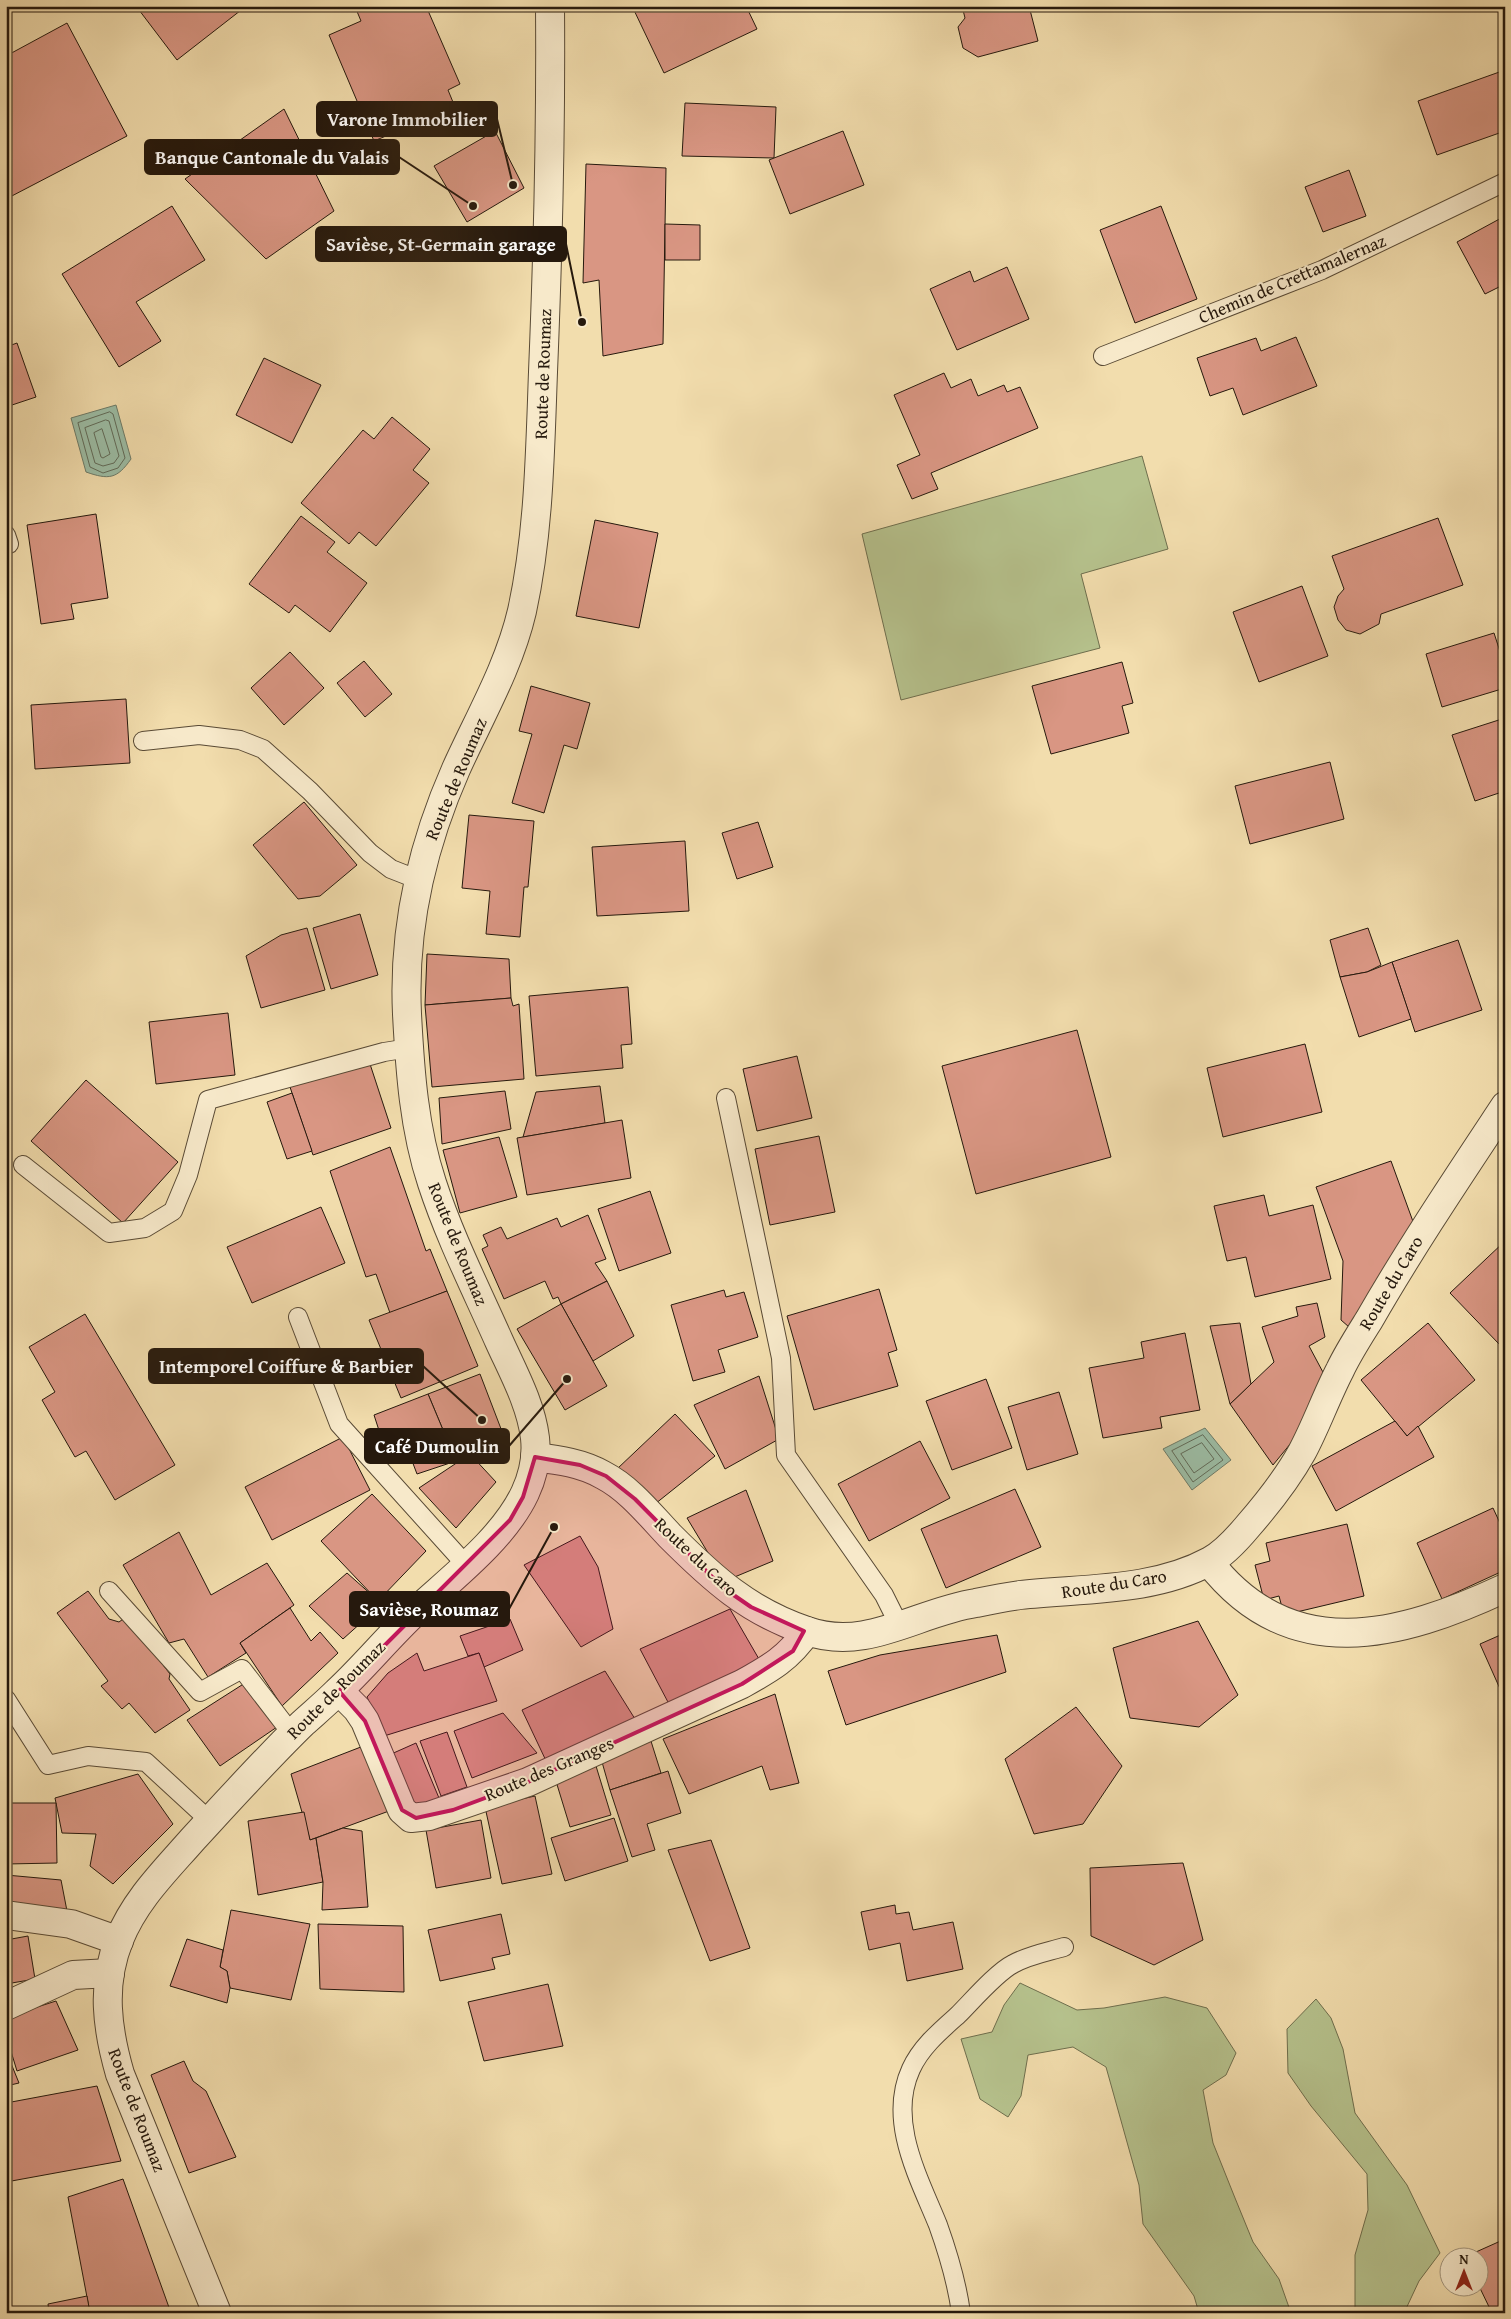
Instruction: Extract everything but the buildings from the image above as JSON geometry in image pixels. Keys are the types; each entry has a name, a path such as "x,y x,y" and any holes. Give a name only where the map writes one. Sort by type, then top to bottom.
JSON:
{"street":[{"name":"Route de Roumaz","path":"217,2313 120,2074 109,2037 107,2009 110,1973 119,1941 133,1909 153,1883 210,1821 292,1734 339,1691 405,1621 510,1520 524,1497 535,1457 534,1430 524,1399 454,1241 433,1185 418,1128 407,1011 408,954 419,880 431,836 448,789 505,662 520,620 536,528 546,312 551,131 550,6"},
{"name":"Route du Caro","path":"535,1457 580,1465 606,1476 635,1499 722,1586 751,1607 819,1635 850,1639 875,1634 967,1604 1021,1595 1070,1593 1134,1584 1179,1574 1209,1562 1237,1538 1279,1489 1301,1453 1340,1369 1437,1209 1505,1106"},
{"path":"1209,1562 1237,1594 1263,1613 1295,1627 1329,1633 1375,1630 1420,1621 1505,1588"},
{"name":"Route des Granges","path":"339,1691 357,1709 365,1721 402,1810 408,1817 416,1818 453,1810 528,1782 742,1684 764,1672 793,1651 806,1631"},
{"path":"6,1915 71,1924 119,1941"},
{"path":"6,2006 73,1974 110,1973"}],"lane":[{"name":"Chemin de Crettamalernaz","path":"1103,356 1322,270 1505,182"},
{"path":"6,535 9,544 6,544"},
{"path":"143,740 199,734 240,740 263,749 310,791 370,853 391,869 419,880"},
{"path":"23,1164 109,1233 145,1228 173,1211 188,1175 208,1100 384,1052 410,1048"},
{"path":"726,1098 781,1358 786,1455 884,1595 899,1625"},
{"path":"298,1318 339,1424 466,1564"},
{"path":"109,1591 200,1692 242,1669 292,1734"},
{"path":"6,1699 48,1765 88,1756 146,1762 210,1821"},
{"path":"961,2313 951,2265 938,2226 908,2151 903,2120 905,2092 910,2070 920,2053 936,2035 1011,1964 1029,1956 1064,1947"}],"highlighted area":[{"path":"535,1457 580,1465 606,1476 635,1499 722,1587 751,1607 804,1631 793,1651 742,1684 528,1782 453,1810 416,1818 402,1810 365,1721 339,1691 510,1520 523,1497"}],"shaded area":[{"path":"1142,456 1168,549 1081,574 1100,648 901,700 862,534"},
{"path":"1020,1983 1077,2010 1104,2008 1165,1997 1207,2008 1236,2053 1226,2075 1203,2090 1213,2143 1253,2242 1279,2279 1291,2313 1199,2313 1194,2296 1143,2224 1139,2185 1106,2067 1073,2047 1028,2055 1021,2096 1008,2117 980,2099 961,2039 992,2032 1004,2005"},
{"path":"1316,1999 1331,2018 1343,2049 1355,2113 1407,2185 1438,2249 1438,2256 1419,2281 1404,2313 1355,2313 1355,2255 1368,2210 1367,2174 1311,2106 1288,2073 1287,2029"}],"water":[{"path":"116,405 131,459 121,471 112,476 107,477 86,472 71,418"},
{"path":"1205,1428 1231,1460 1192,1490 1163,1449"}],"place":[{"name":"Varone Immobilier","path":"513,185"},
{"name":"Banque Cantonale du Valais","path":"473,206"},
{"name":"Savièse, St-Germain garage","path":"582,322"},
{"name":"Café Dumoulin","path":"567,1379"},
{"name":"Intemporel Coiffure & Barbier","path":"482,1420"},
{"name":"Savièse, Roumaz","path":"554,1527"}]}
